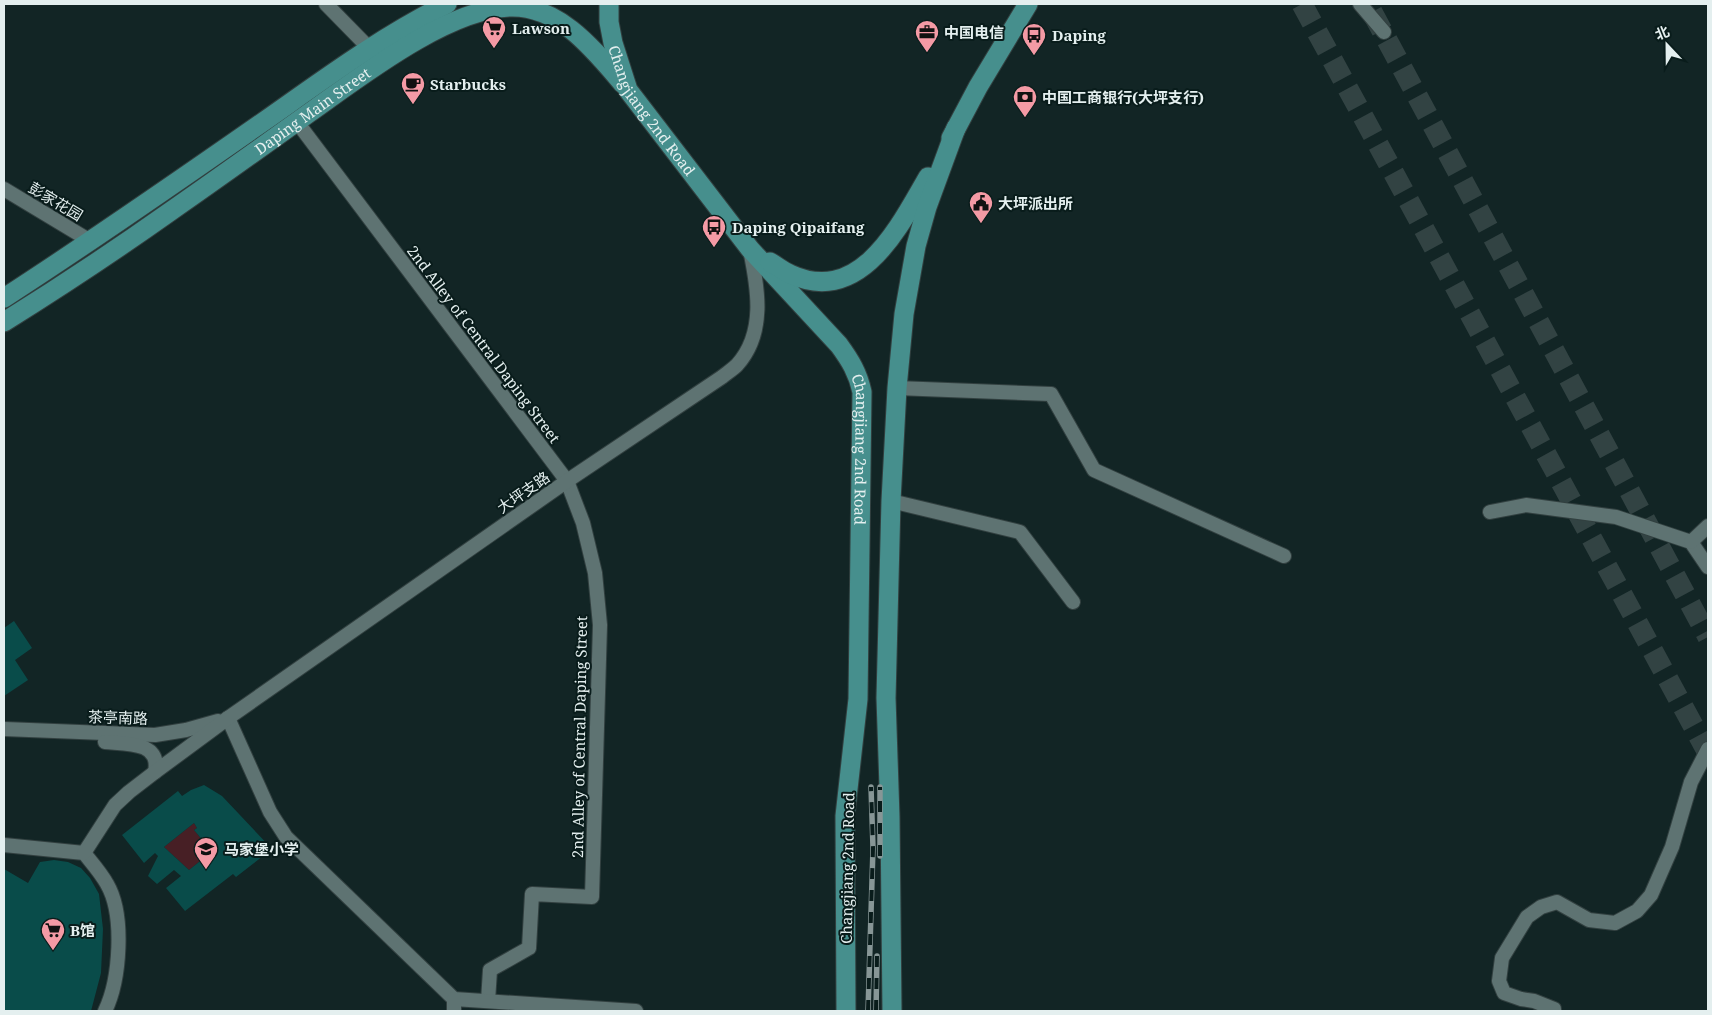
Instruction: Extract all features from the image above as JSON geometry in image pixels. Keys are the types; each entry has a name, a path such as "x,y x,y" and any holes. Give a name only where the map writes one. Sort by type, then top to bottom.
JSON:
{"main road":[{"name":"Daping Main Street","path":"4,298 92,242 369,48 420,17 447,4"},
{"name":"Changjiang 2nd Road","path":"609,4 609,22 613,43 628,90"},
{"name":"Changjiang 2nd Road","path":"750,249 790,274 818,281 835,280 851,274 867,264 880,252 896,232 1026,5"},
{"name":"Daping Main Street","path":"4,322 104,259 380,63 410,44 444,27 493,8 512,7 530,9 564,25 591,47 628,90 750,249"},
{"name":"Changjiang 2nd Road","path":"892,1011 890,817 886,698 891,501 897,388 904,314 916,246 927,207 956,128"},
{"name":"Changjiang 2nd Road","path":"750,249 839,345 858,375 862,392 858,699 845,816 846,1011"}],"street":[{"path":"326,4 369,48"},
{"path":"1360,4 1384,32"},
{"name":"2nd Alley of Central Daping Street","path":"297,122 567,481 583,523 593,564 600,625 592,897 532,894 529,948 490,970 488,1001"},
{"name":"彭家花园","path":"4,189 92,242"},
{"name":"大坪支路","path":"84,853 115,805 155,772 228,718 567,481 737,365 748,350 755,331 758,315 757,283 750,249"},
{"path":"897,388 1051,394 1094,470 1284,556"},
{"path":"891,501 1020,532 1074,602"},
{"path":"1490,512 1526,505 1616,517 1691,542 1708,567"},
{"path":"1691,542 1708,526"},
{"path":"228,718 270,812 286,836 454,1005 488,1001 636,1011"},
{"name":"茶亭南路","path":"4,728 155,735 186,730 228,718"},
{"path":"48,730 80,740 136,744 144,747 155,757 157,764 155,772"},
{"path":"1554,1011 1554,1009 1534,1000 1521,999 1504,993 1499,980 1502,958 1527,917 1541,907 1557,902 1589,920 1614,923 1637,911 1651,895 1672,847 1691,782 1708,748"},
{"path":"4,845 84,853 108,884 116,908 118,930 117,966 109,1008"}],"shaded area":[{"path":"194,823 197,828 194,830 209,848 211,846 214,850 189,870 164,847"}],"building":[{"path":"14,621 32,648 15,660 28,680 4,696 4,628"},
{"path":"204,785 222,796 272,849 236,877 233,874 185,911 166,888 181,876 174,870 157,884 148,876 158,856 155,853 144,863 122,835 178,791 182,796","holes":["194,823 197,828 194,830 209,848 211,846 214,850 189,870 164,847"]},
{"name":"B馆","path":"54,860 68,862 81,868 90,878 99,894 103,929 101,973 91,1011 4,1011 4,869 28,883 40,862"}],"tunnel":[{"path":"1302,4 1708,753"},
{"path":"1372,12 1708,637"}],"railway":[{"path":"868,1011 873,848 871,787"},
{"path":"880,787 880,856"},
{"path":"876,1011 877,956"}],"place":[{"name":"Lawson","path":"494,49"},
{"name":"中国电信","path":"927,53"},
{"name":"Daping","path":"1034,56"},
{"name":"Starbucks","path":"413,105"},
{"name":"中国工商银行(大坪支行)","path":"1025,118"},
{"name":"大坪派出所","path":"981,224"},
{"name":"Daping Qipaifang","path":"714,248"},
{"name":"马家堡小学","path":"206,870"},
{"name":"B馆","path":"53,951"}]}
